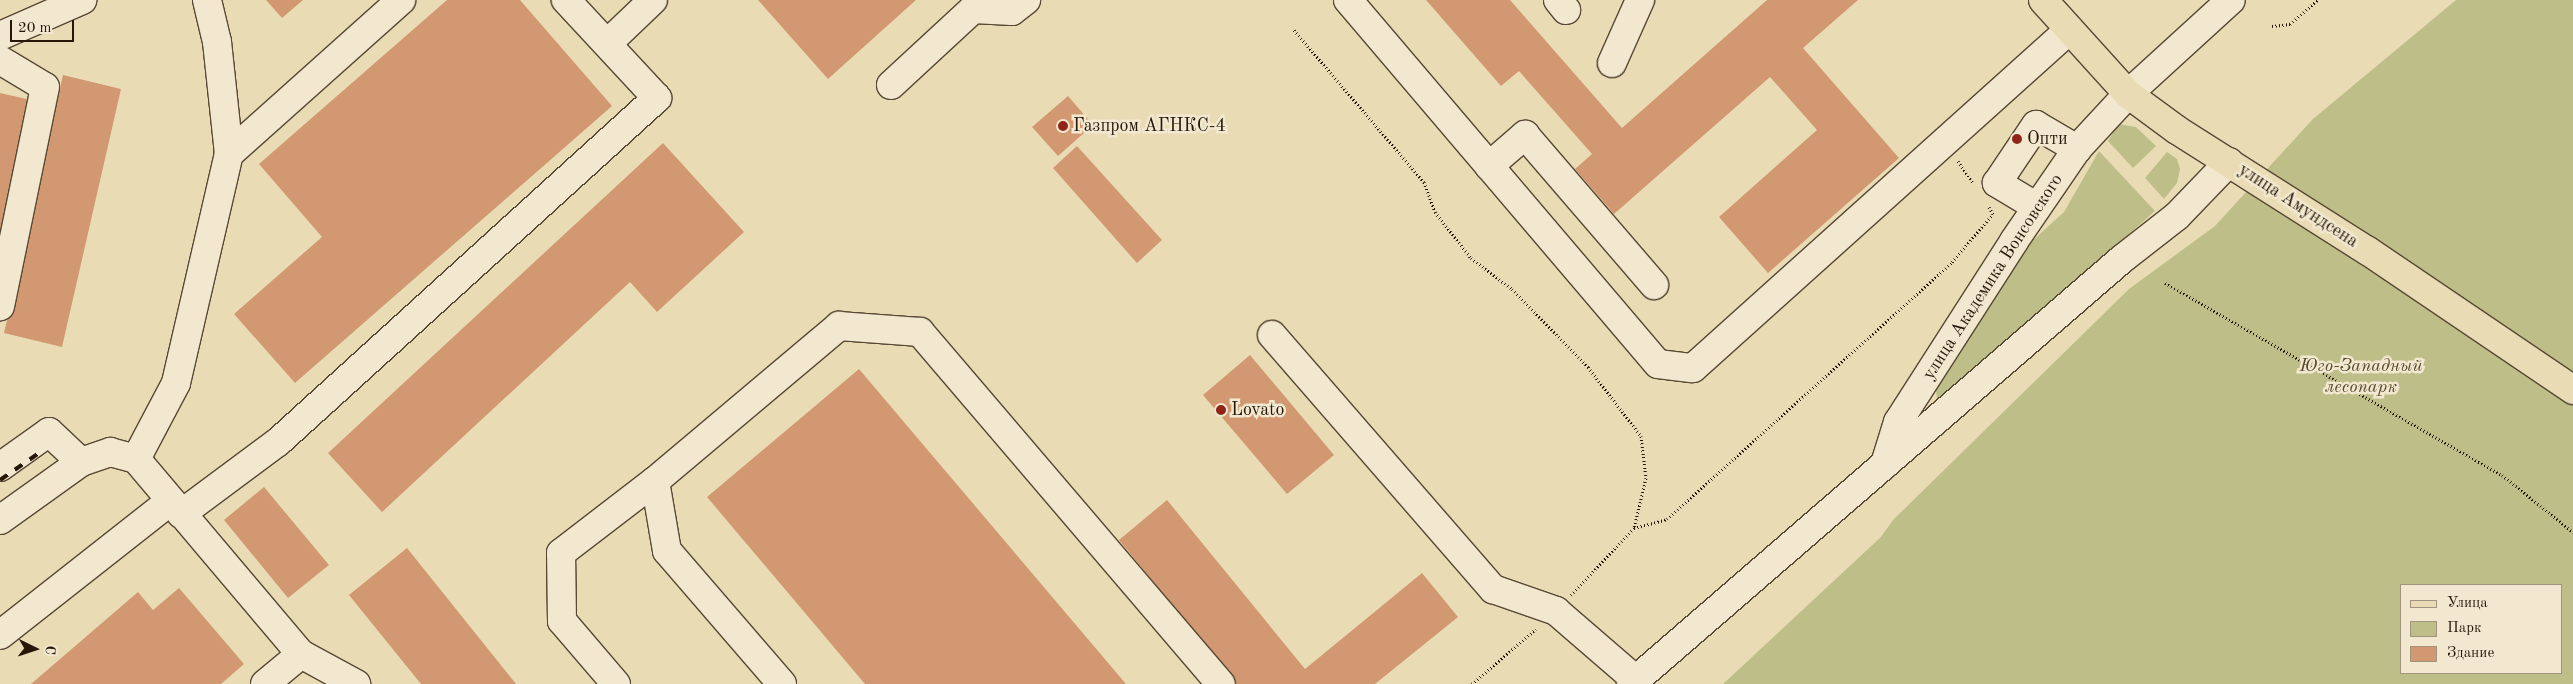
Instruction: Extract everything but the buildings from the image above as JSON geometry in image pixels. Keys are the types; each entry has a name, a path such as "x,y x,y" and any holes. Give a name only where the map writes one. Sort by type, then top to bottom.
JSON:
{"main road":[{"name":"улица Амундсена","path":"2044,0 2128,94 2177,130 2376,257 2573,390"}],"street":[{"path":"0,36 36,8 82,0"},
{"path":"136,459 176,383 229,154 217,42 207,0"},
{"path":"229,154 401,0"},
{"path":"0,635 176,508 278,442 657,98 608,43 566,0"},
{"path":"608,43 652,0"},
{"path":"891,85 973,9 1012,11 1026,0"},
{"path":"1348,0 1658,364 1693,368 2069,30"},
{"path":"1612,63 1640,0"},
{"name":"улица Академика Вонсовского","path":"1885,464 1898,422 2037,207 2077,149 2128,94 2231,0"},
{"path":"0,60 45,87 0,306"},
{"path":"2037,207 1997,183 2036,125 2077,149"},
{"path":"1489,166 1525,135 1654,285"},
{"path":"1272,335 1493,589 1556,611 1634,682 2122,259 2177,216 2229,162"},
{"path":"616,684 562,621 561,553 655,480 838,326 920,332 1209,680"},
{"path":"0,467 49,432 80,462"},
{"path":"0,520 80,462 110,452 136,459 301,654 356,684"},
{"path":"655,480 667,552 782,684"},
{"path":"265,684 301,654"}],"path":[{"path":"2272,26 2290,24 2318,0"},
{"path":"1294,30 1424,182 1435,212 1471,258 1512,289 1588,367 1641,436 1646,478 1634,528"},
{"path":"1945,142 1977,190"},
{"path":"1594,570 1634,528 1667,518 1944,269 1993,214 1988,206"},
{"path":"2165,283 2502,475 2573,532"}],"green space":[{"name":"Юго-Западный лесопарк","path":"2456,0 2573,0 2573,684 1723,684 1881,537 1893,520 2129,289 2215,226 2313,119"},
{"path":"2118,124 2136,127 2156,146 2133,168 2108,141"},
{"path":"2099,151 2155,211 1943,398 1937,398 1936,390 2029,244 2064,212"},
{"path":"2167,152 2177,159 2180,169 2177,183 2164,199 2145,178"}],"railway":[{"path":"0,480 39,453"}],"place":[{"name":"Газпром АГНКС-4","path":"1063,126"},
{"name":"Опти","path":"2017,139"},
{"name":"Lovato","path":"1221,410"}]}
